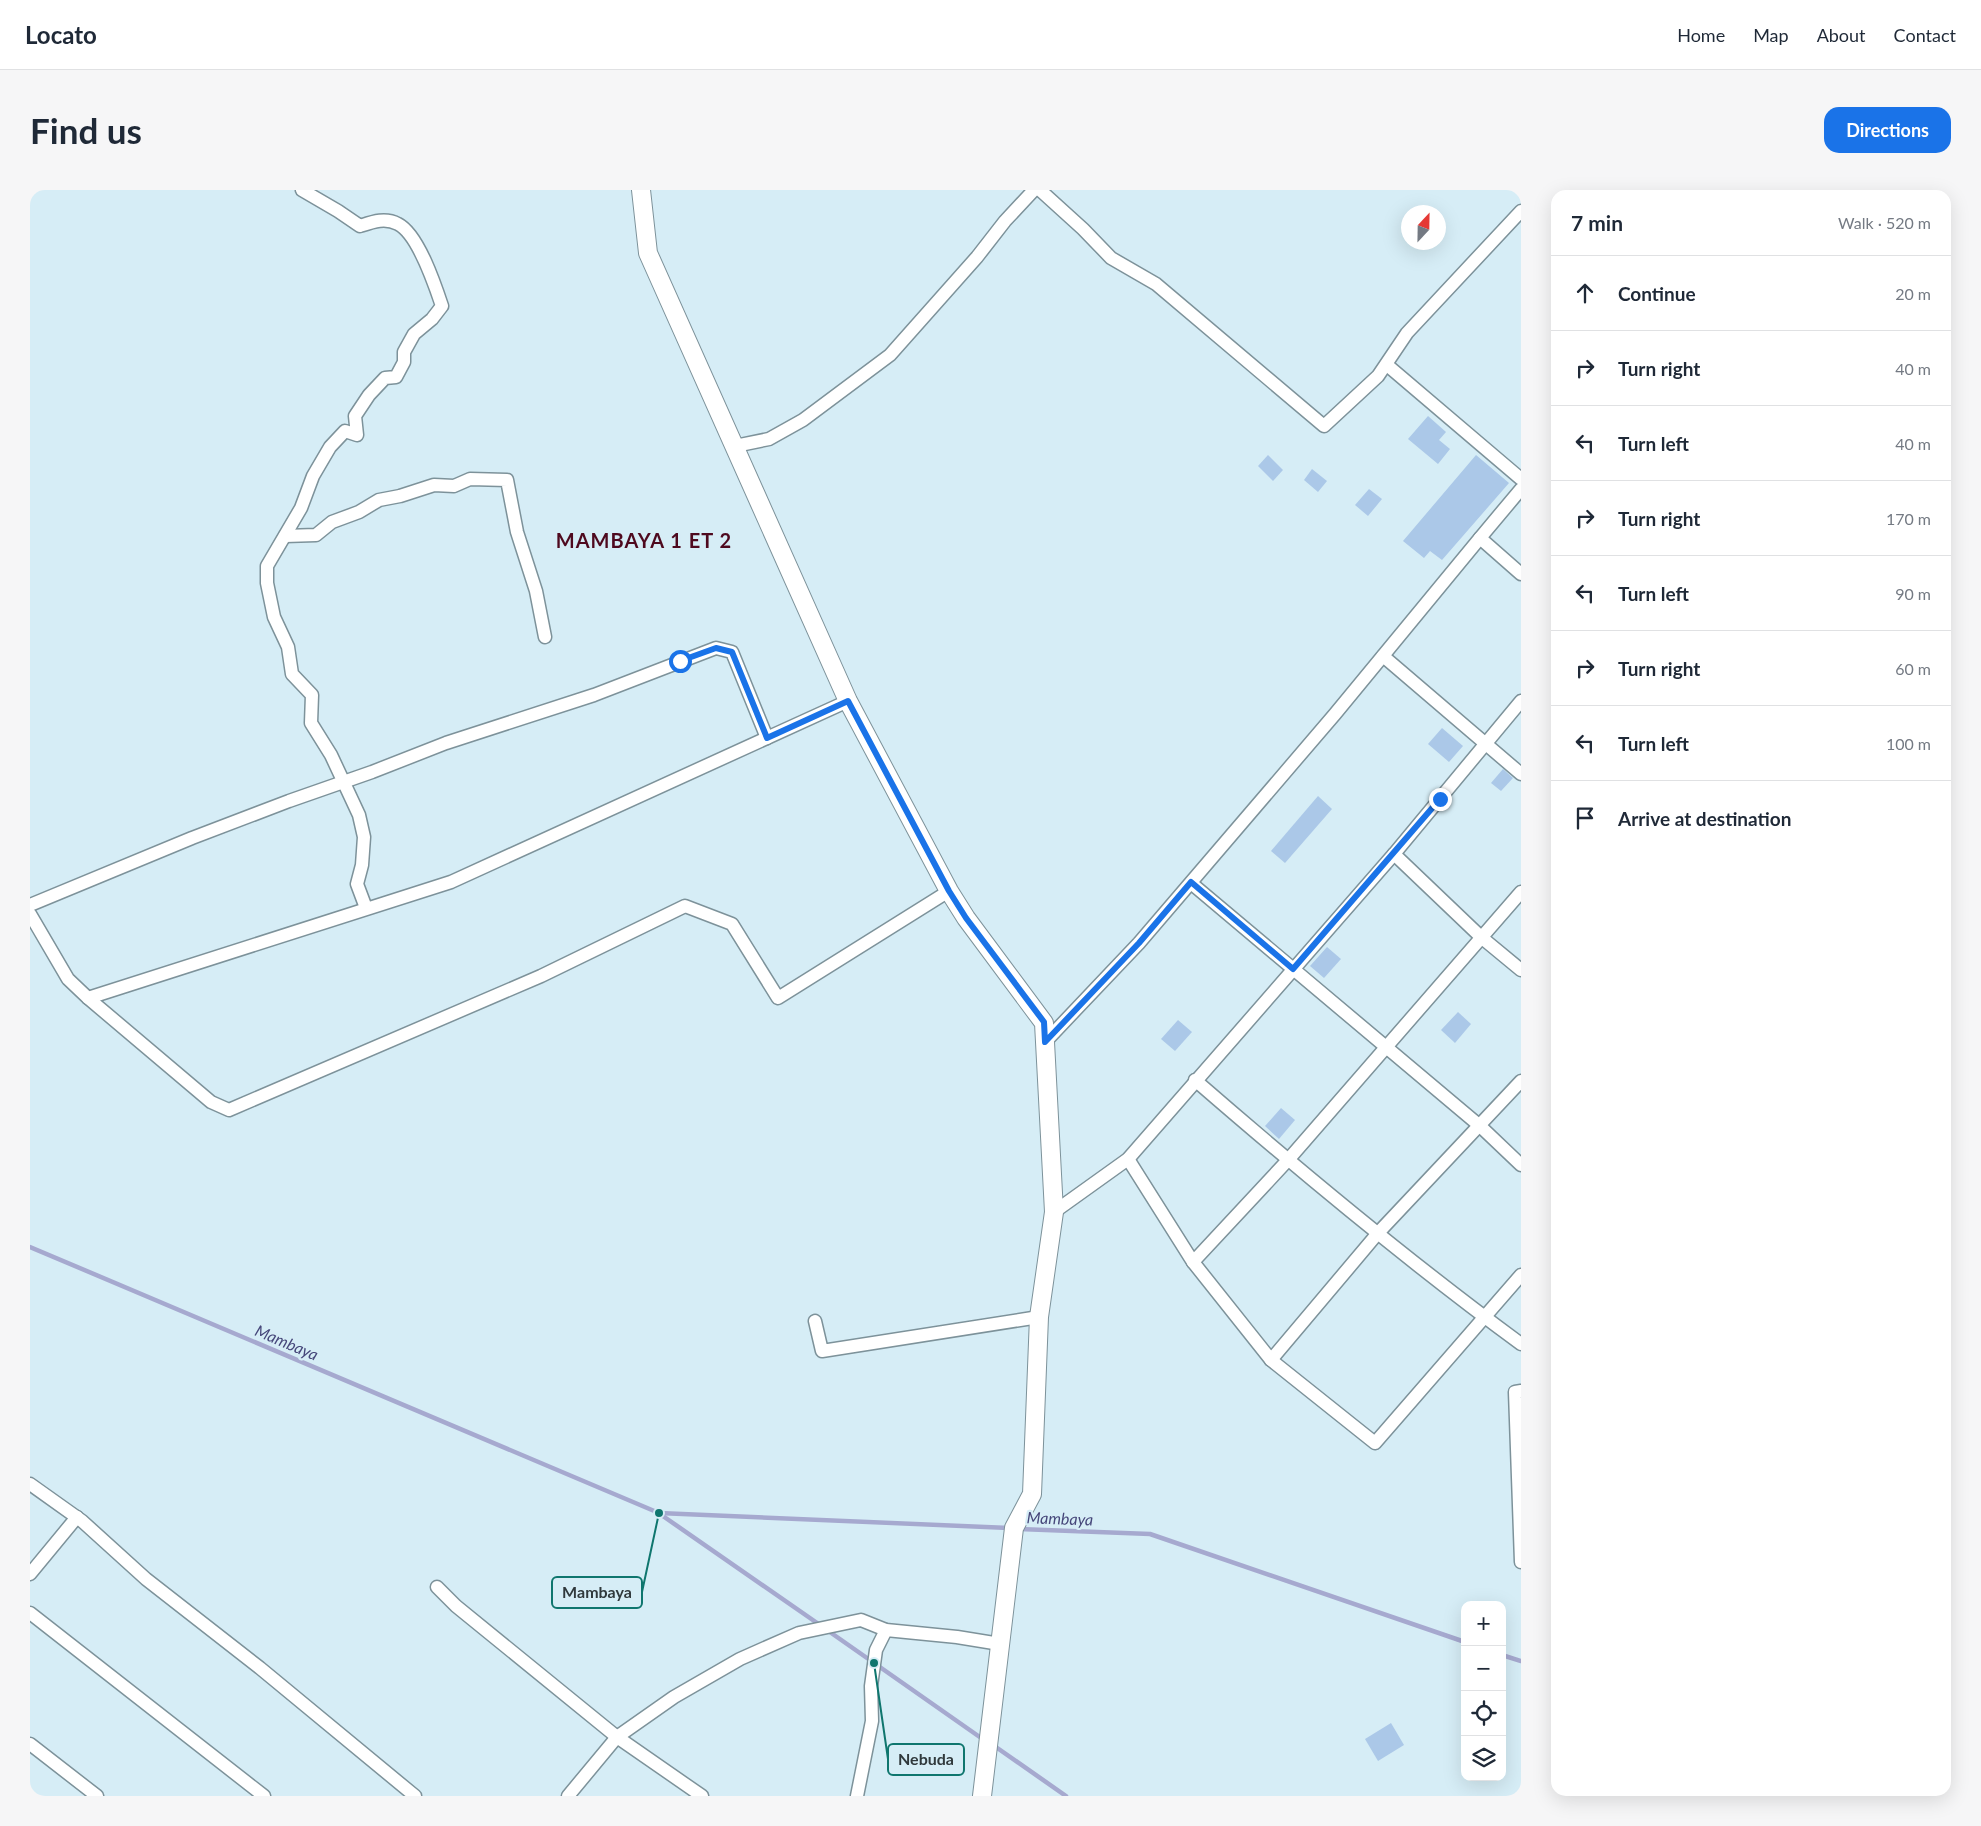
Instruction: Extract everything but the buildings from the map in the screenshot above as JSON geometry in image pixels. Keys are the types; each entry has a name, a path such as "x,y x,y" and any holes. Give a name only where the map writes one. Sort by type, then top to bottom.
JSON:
{"street":[{"path":"302,190 360,226 378,220 398,224 417,243 442,306 432,319 414,334 404,352 404,362 396,377 385,378 355,416 357,435 345,431 330,447 313,476 301,508 267,566 267,583 274,618 288,647 292,674 312,694 311,723 331,755 359,815 364,838 362,865 357,884 366,908"},
{"path":"641,190 648,253 848,701 949,891 966,918 1044,1022 1054,1212 1039,1318 1032,1494 1014,1528 982,1796"},
{"path":"734,446 769,439 803,420 890,355 1034,190"},
{"path":"1040,190 1084,229 1111,258 1156,284 1324,426 1378,376 1407,333 1521,211"},
{"path":"1387,365 1521,479"},
{"path":"285,536 316,535 332,522 359,512 379,500 400,496 434,485 454,486 470,479 507,480 517,532 534,582 545,636"},
{"path":"1045,1042 1139,943 1383,656 1521,489"},
{"path":"1480,538 1521,574"},
{"path":"30,906 192,838 289,800 344,782 446,743 594,695 716,648 732,652 767,738"},
{"path":"1383,656 1521,774"},
{"path":"88,998 451,882 848,701"},
{"path":"1054,1212 1128,1159 1394,854 1521,702"},
{"path":"1394,854 1482,937 1521,970"},
{"path":"1191,882 1385,1048 1480,1126 1521,1164"},
{"path":"30,914 68,979 211,1102 229,1110 541,976 685,906 732,924 778,998 949,891"},
{"path":"1193,1262 1288,1160 1521,892"},
{"path":"1195,1080 1378,1234 1521,1344"},
{"path":"1271,1360 1378,1234 1521,1081"},
{"path":"1128,1159 1193,1262 1271,1360 1375,1443 1521,1275"},
{"path":"815,1321 822,1351 1039,1318"},
{"path":"1521,1391 1515,1392 1521,1562"},
{"path":"30,1484 77,1517 146,1579 260,1668 415,1796"},
{"path":"30,1574 77,1517"},
{"path":"437,1587 456,1606 618,1737 702,1796"},
{"path":"30,1613 264,1796"},
{"path":"568,1796 618,1737 682,1692 740,1659 799,1633 861,1620 886,1630 957,1637 1000,1644"},
{"path":"857,1796 872,1721 871,1686 876,1650 886,1630"},
{"path":"30,1744 97,1796"}],"waterway":[{"name":"Mambaya","path":"30,1247 659,1513 1009,1528"},
{"path":"660,1514 820,1625"},
{"name":"Mambaya","path":"1019,1529 1150,1534 1461,1641"},
{"path":"827,1630 984,1740"},
{"name":"Mambaya","path":"1506,1656 1521,1661"},
{"path":"993,1745 1066,1796"}],"place":[{"name":"Mambaya","path":"659,1513"},
{"name":"Nebuda","path":"874,1663"}],"district":[{"name":"MAMBAYA 1 ET 2","path":"644,540"}],"route":[{"path":"680,661 716,648 732,652 767,738 848,701 949,891 966,918 1044,1022 1045,1042 1139,943 1191,882 1293,969 1440,799"}]}
